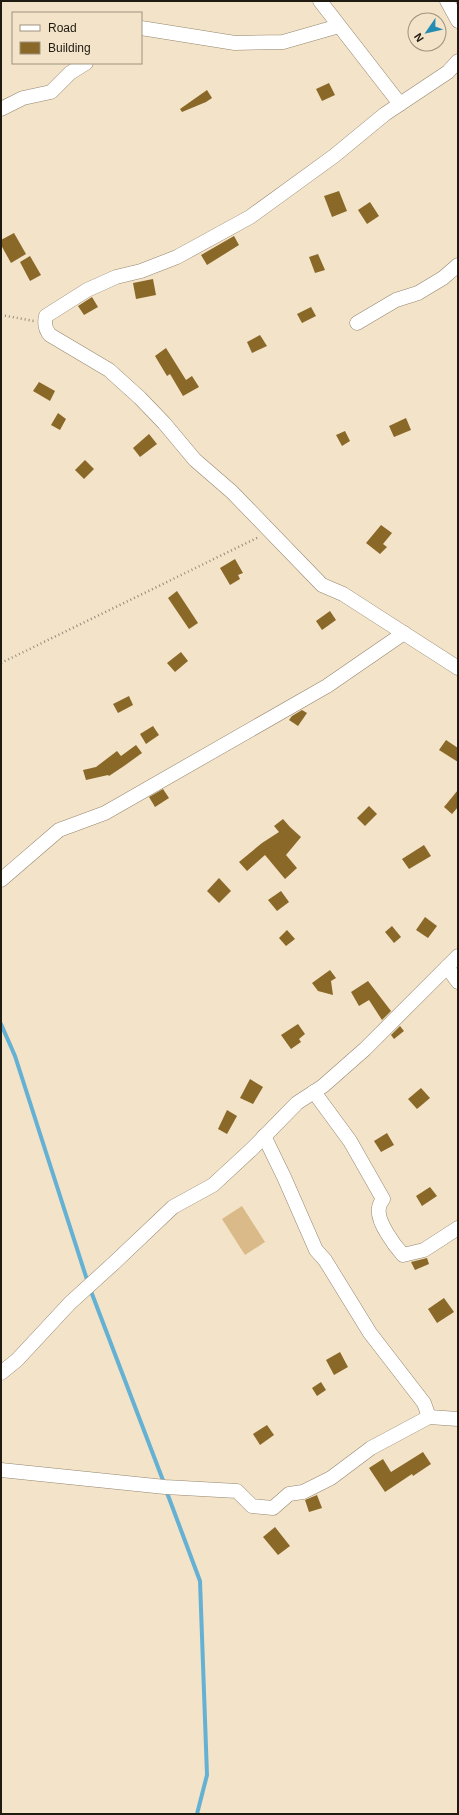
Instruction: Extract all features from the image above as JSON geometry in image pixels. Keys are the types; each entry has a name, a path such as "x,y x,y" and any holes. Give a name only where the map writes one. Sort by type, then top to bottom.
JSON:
{"street":[{"path":"320,1 400,104"},
{"path":"446,1 458,21"},
{"path":"142,28 236,43 283,42 339,26"},
{"path":"458,61 448,72 385,114 334,156 250,217 177,257 141,271 116,277 87,290 46,316 45,323 50,335 109,370 140,398 164,422 195,460 232,492 322,585 343,594 458,668"},
{"path":"1,108 22,98 51,92 70,73 84,64"},
{"path":"357,323 396,300 418,293 443,278 458,265"},
{"path":"1,880 59,830 105,814 327,686 404,633"},
{"path":"1,1373 17,1360 43,1330 70,1303 172,1207 213,1185 297,1103 323,1086 365,1049 458,956"},
{"path":"447,967 458,982"},
{"path":"314,1092 350,1141 366,1169 382,1199 378,1209 382,1221 391,1240 403,1255 424,1250 458,1228"},
{"path":"264,1136 316,1250 325,1260 370,1333 424,1403 429,1417"},
{"path":"1,1470 165,1487 238,1491 252,1506 273,1508 289,1494 303,1492 331,1478 371,1448 429,1417 458,1419"}],"path":[{"path":"1,314 45,323"},
{"path":"1,663 270,531"}],"shaded area":[{"path":"242,1206 265,1242 245,1255 222,1219"}],"building":[{"path":"329,83 335,95 322,101 316,89"},
{"path":"207,90 212,98 182,112 180,109"},
{"path":"339,191 347,211 332,217 324,196"},
{"path":"370,202 379,216 367,224 358,210"},
{"path":"14,233 26,254 11,263 1,245 1,240"},
{"path":"234,236 239,245 207,265 201,255"},
{"path":"318,254 325,270 315,273 309,257"},
{"path":"30,256 41,275 30,281 20,262"},
{"path":"153,279 156,295 136,299 133,283"},
{"path":"92,297 98,307 84,315 78,306"},
{"path":"311,307 316,316 302,323 297,314"},
{"path":"260,335 267,346 252,353 247,342"},
{"path":"166,348 186,380 192,376 199,387 183,396 170,374 167,376 155,356"},
{"path":"39,382 55,391 50,401 33,391"},
{"path":"58,413 66,419 60,430 51,425"},
{"path":"406,418 411,430 394,437 389,426"},
{"path":"345,431 350,441 342,446 336,435"},
{"path":"149,434 157,444 140,457 133,448"},
{"path":"85,460 94,469 84,479 75,470"},
{"path":"381,525 392,533 383,544 387,547 380,554 366,543"},
{"path":"235,559 243,573 238,575 240,579 230,585 220,568"},
{"path":"177,591 198,623 189,629 168,598"},
{"path":"330,611 336,620 322,630 316,621"},
{"path":"181,652 188,661 175,672 167,663"},
{"path":"129,696 133,705 118,713 113,704"},
{"path":"302,710 307,713 298,726 289,720 292,716"},
{"path":"153,726 159,735 146,744 140,734"},
{"path":"446,740 458,748 458,762 439,750"},
{"path":"136,745 142,753 124,766 109,776 86,780 83,770 96,767 117,751 121,756"},
{"path":"163,789 169,798 155,807 149,797"},
{"path":"458,790 458,807 452,814 444,807"},
{"path":"369,806 377,814 365,826 357,818"},
{"path":"283,819 301,837 286,855 297,868 285,879 265,855 247,871 239,862 262,843 279,832 274,826"},
{"path":"424,845 431,856 409,869 402,859"},
{"path":"219,878 231,891 219,903 207,891"},
{"path":"281,891 289,902 277,911 268,900"},
{"path":"425,917 437,926 428,938 416,930"},
{"path":"392,926 401,937 394,943 385,932"},
{"path":"287,930 295,939 286,946 279,938"},
{"path":"330,970 336,978 331,981 333,995 318,991 312,983"},
{"path":"368,981 391,1011 382,1020 369,1000 359,1006 351,992"},
{"path":"298,1024 305,1034 299,1039 301,1042 291,1049 281,1035"},
{"path":"400,1026 404,1031 394,1039 391,1035"},
{"path":"250,1079 263,1087 253,1104 240,1098"},
{"path":"421,1088 430,1098 417,1109 408,1099"},
{"path":"227,1110 237,1116 227,1134 218,1129"},
{"path":"387,1133 394,1145 381,1152 374,1141"},
{"path":"430,1187 437,1196 422,1206 416,1196"},
{"path":"427,1258 429,1264 415,1270 411,1262"},
{"path":"444,1298 454,1312 437,1323 428,1309"},
{"path":"340,1352 348,1367 334,1375 326,1360"},
{"path":"321,1382 326,1390 317,1396 312,1388"},
{"path":"267,1425 274,1435 260,1445 253,1434"},
{"path":"423,1452 431,1464 413,1476 412,1474 385,1492 369,1468 383,1459 391,1472"},
{"path":"317,1495 322,1508 309,1512 305,1500"},
{"path":"275,1527 290,1546 278,1555 263,1537"}],"waterway":[{"path":"1,1024 15,1056 89,1286 164,1483"},
{"path":"166,1490 200,1581 207,1775 197,1814"}]}
